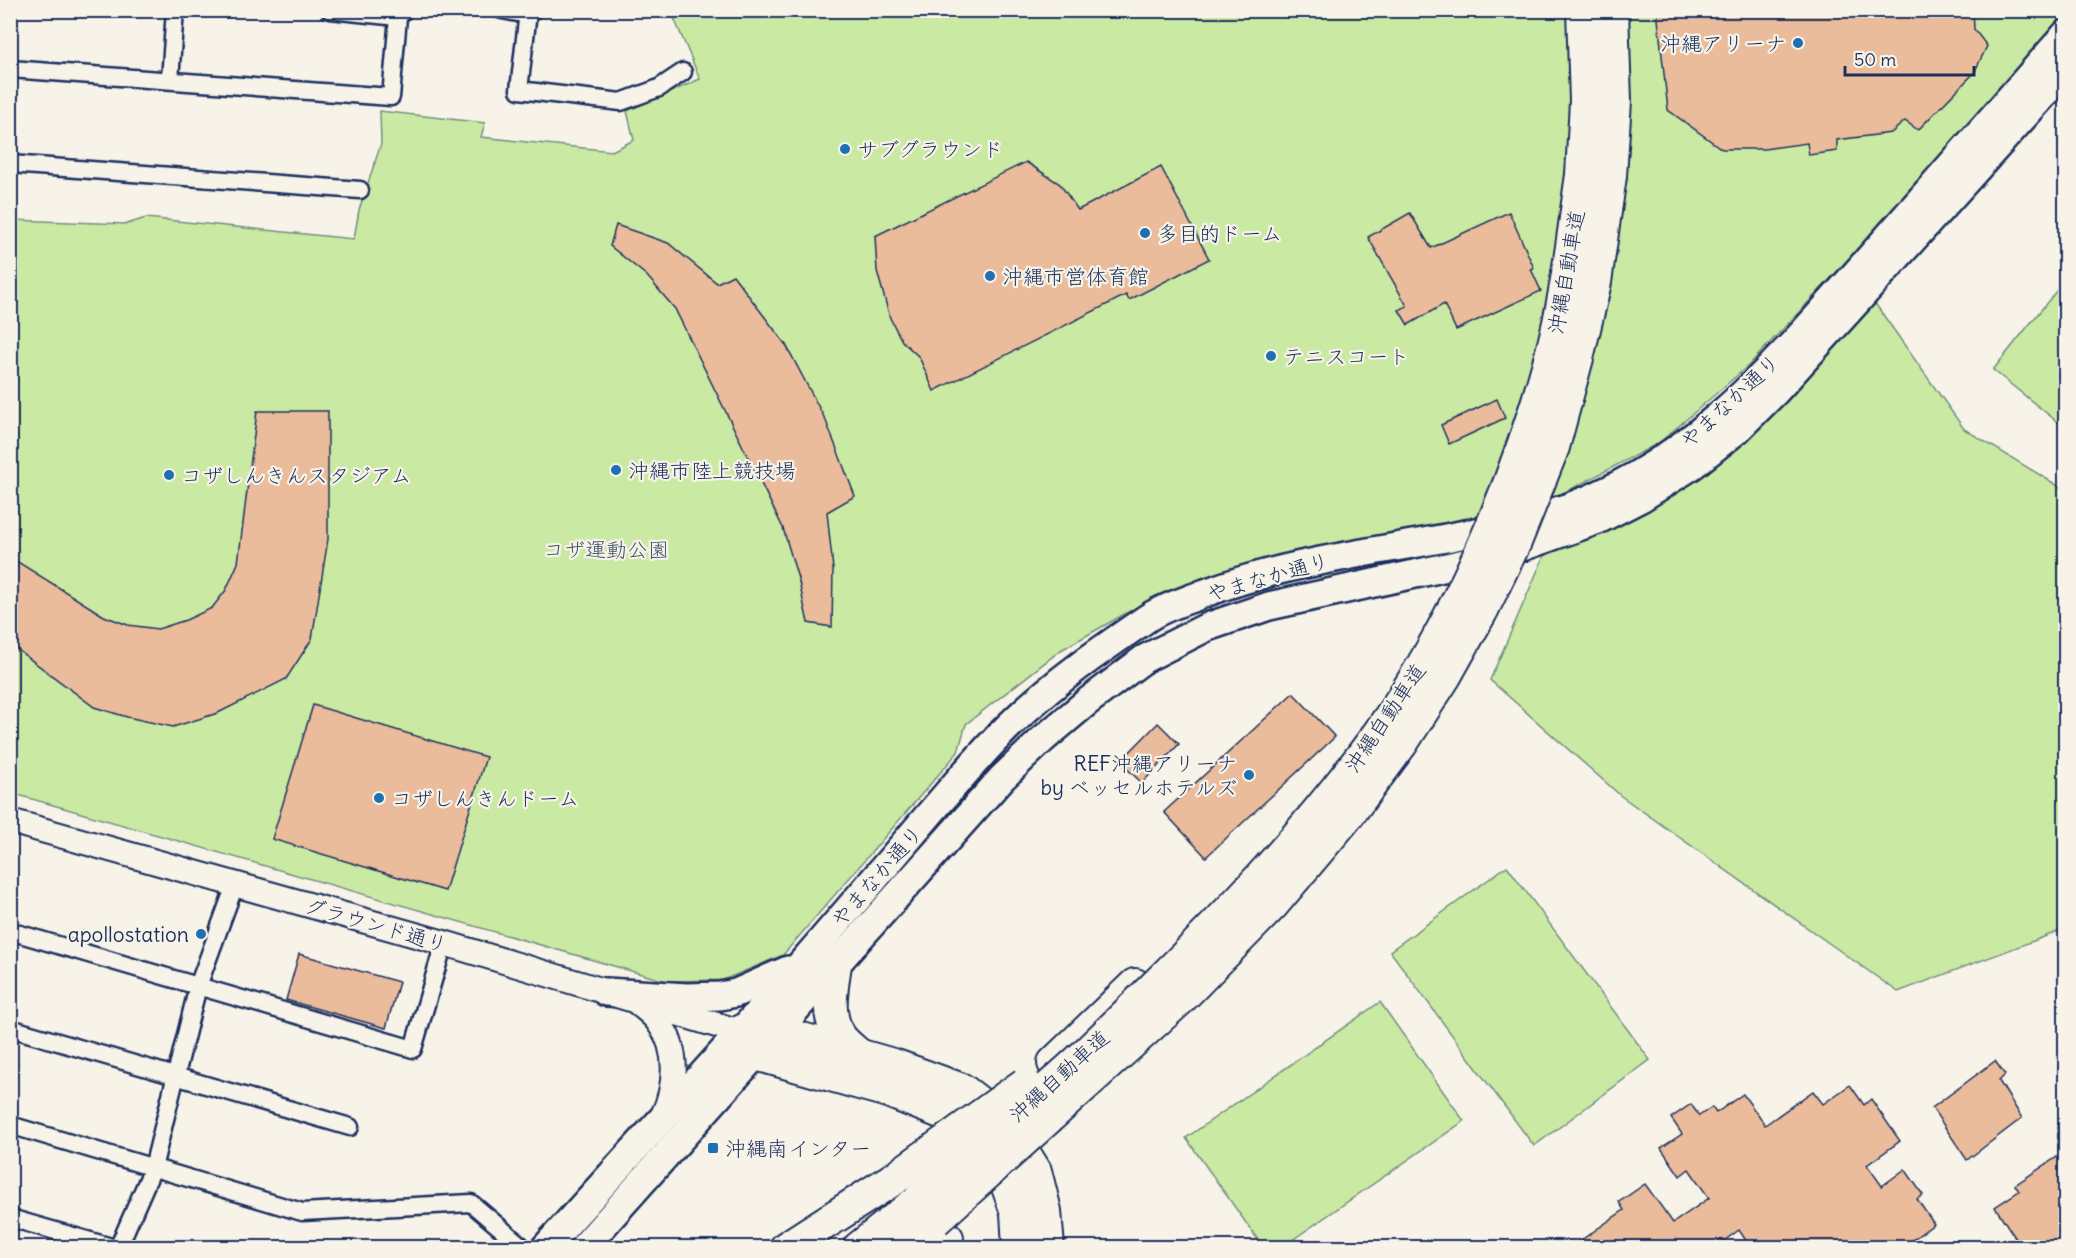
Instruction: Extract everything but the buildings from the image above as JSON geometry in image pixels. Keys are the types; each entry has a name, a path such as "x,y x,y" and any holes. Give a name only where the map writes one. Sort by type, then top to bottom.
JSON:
{"highway":[{"name":"沖縄自動車道","path":"902,1248 935,1227 1097,1091 1180,999 1273,904 1348,815 1401,744 1445,675 1482,610 1515,543 1552,447 1595,282 1596,176 1586,101 1583,10"},
{"name":"沖縄自動車道","path":"859,1248 935,1227 1073,1066 1206,936 1267,871 1380,732 1422,667 1458,600 1487,536 1525,440 1551,355 1568,280 1615,101 1612,10"},
{"path":"786,1248 895,1178 1054,1063 1326,801"},
{"path":"835,964 830,1004 833,1023 840,1038 860,1056"},
{"path":"757,1039 860,1056 896,1066 962,1090 1005,1123 1035,1171 1045,1211 1048,1248"},
{"path":"757,1039 943,1113 980,1140 1003,1173 1017,1212 1019,1248"}],"main road":[{"name":"やまなか通り","path":"583,1248 757,1039 803,962 975,761 1013,721 1064,676 1156,612 1240,580 1314,561 1448,538 1550,513 1606,490 1655,465 1683,447 1756,382 1857,272 2066,34"},
{"name":"やまなか通り","path":"545,1248 662,1118 757,1039 835,964 1002,778 1087,702 1144,659 1207,627 1269,606 1442,570 1508,552 1598,520 1641,498 1693,465 1737,430 1776,391 2066,70"},
{"path":"606,992 687,997 720,996 736,993 761,983 803,962"}],"street":[{"path":"170,80 175,10"},
{"path":"10,69 391,97 401,14 330,10"},
{"path":"502,10 523,14 530,11"},
{"path":"530,11 519,90 621,102 659,88 683,72"},
{"path":"10,164 360,190"},
{"name":"グラウンド通り","path":"10,821 444,943 757,1039"},
{"path":"10,1218 117,1248 153,1168 198,986 236,885"},
{"path":"10,931 413,1049 444,943"},
{"path":"635,1001 659,1023 674,1055 671,1098 662,1118"},
{"path":"10,1028 351,1127"},
{"path":"10,1125 302,1212 471,1203 524,1248"}],"green space":[{"name":"コザ運動公園","path":"671,11 2057,11 2060,24 1847,261 1749,365 1659,443 1554,498 1447,526 1233,572 1151,599 1061,650 966,724 958,752 783,955 723,980 666,981 11,793 11,220 127,224 146,218 354,239 359,210 381,144 380,111 485,123 481,137 612,151 634,140 627,111 700,79"},
{"path":"2065,280 2065,428 1993,370"},
{"path":"1874,302 1964,429 2065,490 2065,929 1898,992 1621,796 1490,680 1544,556 1658,505 1777,403"},
{"path":"1507,866 1650,1060 1534,1146 1390,951"},
{"path":"1380,1002 1464,1121 1282,1247 1263,1247 1186,1138"}],"place":[{"name":"沖縄アリーナ","path":"1798,43"},
{"name":"サブグラウンド","path":"845,149"},
{"name":"多目的ドーム","path":"1145,233"},
{"name":"沖縄市営体育館","path":"990,276"},
{"name":"テニスコート","path":"1271,356"},
{"name":"沖縄市陸上競技場","path":"616,470"},
{"name":"コザしんきんスタジアム","path":"169,475"},
{"name":"REF沖縄アリーナ by ベッセルホテルズ","path":"1249,775"},
{"name":"コザしんきんドーム","path":"379,798"},
{"name":"apollostation","path":"201,934"},
{"name":"沖縄南インター","path":"713,1148"}]}
